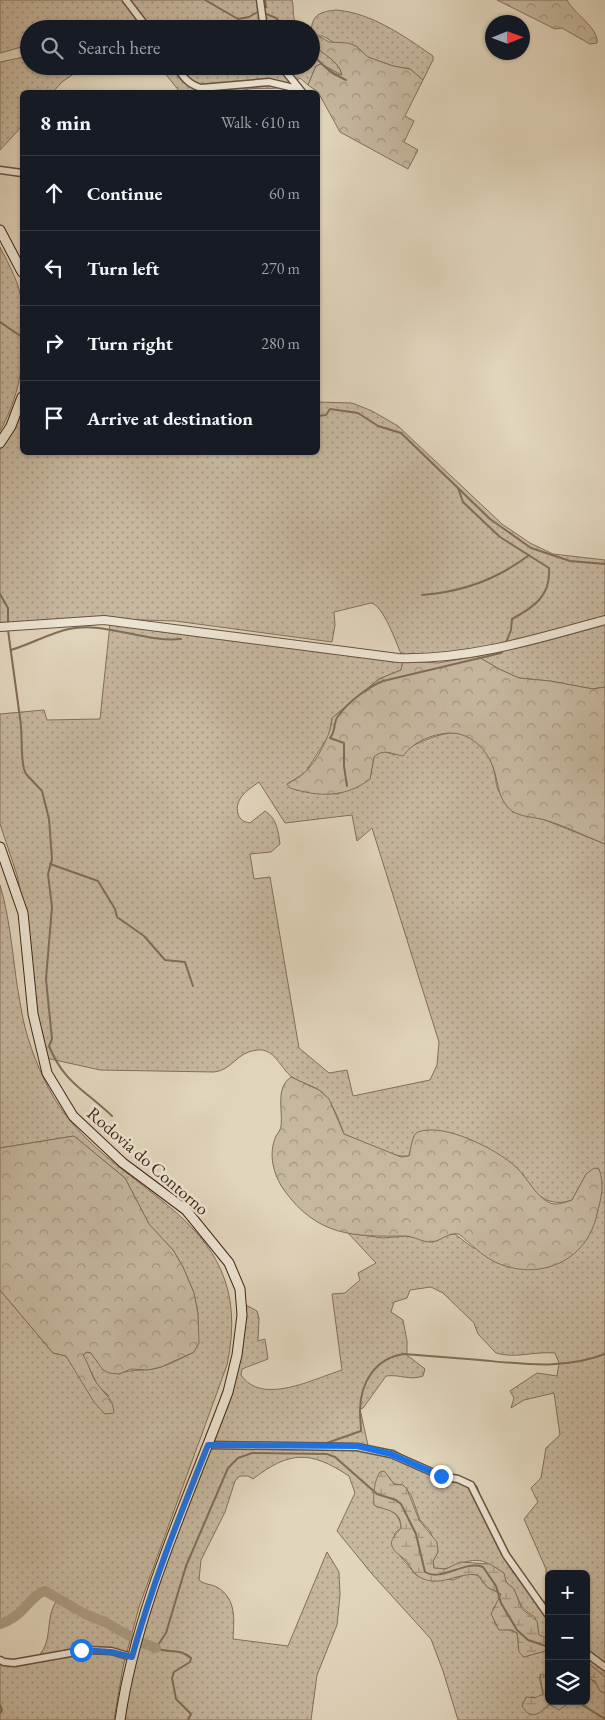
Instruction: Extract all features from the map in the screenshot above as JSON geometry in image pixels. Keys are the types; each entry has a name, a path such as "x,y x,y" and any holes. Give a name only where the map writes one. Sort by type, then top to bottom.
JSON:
{"main road":[{"path":"0,229 20,268"},
{"path":"0,443 11,426 20,402"},
{"name":"Rodovia do Contorno","path":"0,847 23,913 33,1014 48,1073 73,1116 123,1163 186,1210 229,1263 240,1289 242,1315 237,1355 228,1392 170,1540 142,1621 132,1657 120,1720"}],"street":[{"path":"126,0 141,20"},
{"path":"260,0 263,20"},
{"path":"182,75 192,85 201,88 269,82 297,90"},
{"path":"288,75 299,90"},
{"path":"0,170 20,173"},
{"path":"0,627 104,620 398,658 430,659 464,655 527,642 605,620"},
{"path":"208,1445 357,1446 391,1454 441,1476 458,1479 471,1485 506,1555 548,1615"},
{"path":"0,1660 14,1663 93,1649 132,1657"},
{"path":"590,1656 605,1667"}],"green space":[{"path":"0,0 292,0 294,20 20,20 20,47 0,53"},
{"path":"497,0 567,0 590,26 597,37 597,43 590,44 562,28 555,29"},
{"path":"336,10 349,12 375,21 399,33 433,56 433,60 423,80 410,69 393,66 368,57 356,46 336,44 320,36 320,20 314,20 316,16 324,12"},
{"path":"320,36 329,42 348,43 356,46 368,57 393,66 410,69 423,80 405,116 414,121 404,142 418,150 408,169 340,132 320,96 320,90 315,90 308,85 312,75 320,75 321,64 342,75 336,64 320,50"},
{"path":"320,50 333,60 342,75 321,64"},
{"path":"20,58 20,75 72,75 55,90 20,90 20,128 0,150 0,62"},
{"path":"166,75 312,75 308,85 300,78 286,87 278,88 178,90"},
{"path":"0,247 14,275 20,294 20,374 13,401 0,431"},
{"path":"320,402 352,403 372,411 398,426 502,524 530,543 553,554 605,560 605,616 478,651 453,655 427,656 401,654 380,610 371,603 334,612 335,625 332,642 175,621 112,619 0,629 0,450 20,412 20,455 320,455"},
{"path":"110,624 403,661 401,670 379,679 332,718 329,735 305,773 287,784 296,790 338,794 370,779 374,757 381,752 394,755 436,736 450,733 463,734 474,739 485,750 494,770 498,790 513,812 545,820 605,844 605,1677 590,1664 590,1570 546,1570 524,1519 538,1502 531,1488 541,1478 546,1448 560,1435 554,1393 524,1400 511,1408 514,1398 510,1391 537,1373 557,1376 559,1363 555,1353 503,1355 496,1353 478,1334 474,1323 443,1293 431,1287 410,1290 407,1298 394,1302 391,1312 403,1320 407,1341 407,1355 425,1369 423,1376 409,1378 386,1376 363,1408 360,1409 369,1450 394,1450 436,1475 459,1477 477,1486 493,1535 541,1603 545,1601 545,1638 539,1636 535,1617 524,1609 505,1578 487,1563 473,1561 445,1569 434,1568 433,1561 438,1552 430,1531 420,1520 411,1495 403,1485 394,1484 388,1476 378,1507 390,1510 399,1520 401,1528 395,1533 392,1546 416,1575 453,1580 467,1574 478,1575 487,1587 501,1594 499,1602 493,1608 495,1625 517,1633 523,1657 545,1651 545,1676 539,1677 543,1694 539,1698 531,1697 522,1706 530,1715 546,1708 548,1705 555,1707 590,1705 590,1678 605,1693 605,1720 458,1720 431,1639 372,1574 337,1531 355,1493 349,1476 323,1462 300,1457 278,1463 253,1479 248,1476 240,1476 235,1481 225,1512 201,1560 199,1580 217,1587 228,1598 233,1610 233,1639 288,1646 327,1552 339,1572 340,1595 337,1625 317,1675 311,1720 124,1720 128,1690 147,1613 234,1378 240,1306 246,1305 257,1311 259,1318 258,1341 265,1339 268,1359 242,1369 241,1375 250,1384 262,1389 288,1388 303,1384 342,1370 332,1294 345,1293 360,1280 358,1273 376,1263 348,1233 383,1238 406,1236 437,1241 447,1235 455,1234 473,1248 584,1243 596,1216 601,1178 599,1169 582,1182 572,1200 556,1202 549,1201 537,1194 523,1174 414,1136 409,1156 393,1155 376,1149 344,1134 331,1103 325,1095 316,1088 292,1077 273,1055 263,1050 250,1051 226,1068 214,1072 100,1070 46,1058 40,1038 23,903 17,875 0,824 0,714 44,710 47,720 100,719","holes":["259,782 285,823 352,815 357,841 372,828 439,1042 437,1065 430,1080 353,1096 347,1070 329,1073 299,1048 270,877 254,879 250,854 271,852 280,844 278,830 272,818 265,811 250,823 242,820 238,814 238,803 246,791"]},
{"path":"605,625 605,687 593,689 550,681 519,678 477,656 535,644"},
{"path":"477,656 519,678 550,681 593,689 605,687 605,844 552,822 519,815 512,811 501,796 493,767 484,751 473,740 458,734 441,734 424,739 410,748 403,756 388,752 378,754 374,757 370,779 342,793 311,793 290,788 287,784 298,778 309,768 326,739 332,718 379,679 401,670 403,661 438,663"},
{"path":"0,885 7,915 25,1028 35,1059 48,1087 73,1124 104,1155 171,1208 200,1237 221,1270 231,1312 227,1365 139,1607 123,1667 114,1720 0,1720 0,1657 7,1661 39,1655 46,1643 53,1608 56,1602 60,1602 58,1594 42,1588 34,1593 22,1608 0,1621 0,1290 53,1353 66,1356 73,1366 109,1396 98,1386 83,1355 87,1352 91,1353 99,1364 119,1374 161,1367 194,1352 198,1314 194,1293 183,1267 173,1250 149,1224 125,1178 74,1136 0,1148"},
{"path":"291,1077 319,1090 329,1099 344,1134 401,1157 409,1156 413,1139 418,1132 429,1130 456,1134 484,1146 508,1160 520,1171 544,1200 553,1204 572,1200 586,1174 594,1168 599,1169 602,1180 602,1192 592,1231 583,1245 572,1256 558,1264 528,1270 511,1268 495,1262 459,1234 451,1234 430,1242 408,1236 353,1234 337,1231 323,1225 310,1217 284,1190 273,1164 272,1150 281,1127 281,1093 286,1082"},
{"path":"74,1136 125,1178 149,1224 173,1250 183,1267 194,1293 198,1314 199,1343 194,1352 161,1367 148,1370 131,1369 119,1374 109,1373 103,1370 91,1353 87,1352 83,1355 96,1381 110,1400 114,1413 105,1414 94,1402 66,1356 53,1353 0,1290 0,1148"},
{"path":"384,1471 394,1484 403,1485 407,1489 419,1520 437,1542 438,1552 433,1561 434,1568 446,1569 460,1562 490,1564 504,1573 506,1582 514,1589 522,1609 537,1621 539,1635 545,1637 545,1651 524,1657 519,1652 517,1633 512,1630 499,1630 491,1614 501,1594 487,1587 478,1575 471,1574 434,1581 426,1580 416,1574 392,1546 394,1536 401,1528 398,1517 391,1511 374,1505 375,1484 380,1472"},
{"path":"590,1664 605,1677 605,1693 600,1691 595,1681 590,1679"},
{"path":"540,1674 545,1676 545,1705 548,1705 539,1713 528,1713 522,1706 526,1697 535,1698 543,1694"},
{"path":"551,1705 566,1705 559,1710"}],"waterway":[{"path":"205,0 238,19 249,17 266,7 265,0"},
{"path":"264,13 278,20"},
{"path":"320,62 332,73 346,80"},
{"path":"0,322 20,336"},
{"path":"320,416 326,415 330,409 358,413 378,426 401,433 490,519 531,548 570,561 605,564"},
{"path":"458,488 463,502 500,537 549,568 549,578 544,593 534,605 512,619 511,630 505,645"},
{"path":"422,595 451,591 478,583 505,571 529,555"},
{"path":"0,594 8,608 8,625"},
{"path":"11,650 62,631 82,627 153,638 181,639"},
{"path":"8,630 21,724 24,769 26,774 42,791 49,819 52,859 48,874 52,907 46,979 52,1039 49,1046 68,1078 112,1116"},
{"path":"347,786 344,766 344,743 330,738 338,716 353,700 383,681 501,653 503,649"},
{"path":"50,864 98,881 115,909 117,917 144,936 165,960 185,962 193,986"},
{"path":"324,1444 361,1431 361,1401 366,1382 377,1366 394,1356 404,1354 543,1365 574,1362 605,1354"},
{"path":"188,1720 191,1714 176,1699 172,1678 174,1672 190,1662 191,1658 182,1653 156,1648 166,1633 186,1566 228,1468 238,1458 252,1453 327,1454 335,1457 377,1494 396,1500 401,1504 416,1534 425,1572 439,1574 468,1566 483,1567 496,1586 501,1603 517,1630 528,1640 545,1646"},
{"path":"0,1624 21,1612 35,1597 45,1591 85,1614 156,1648"},
{"path":"0,1705 2,1710 0,1713"},
{"path":"582,1705 605,1719"}],"route":[{"path":"81,1650 93,1649 132,1657 142,1621 170,1540 208,1445 353,1448 357,1446 391,1454 441,1476"}]}
